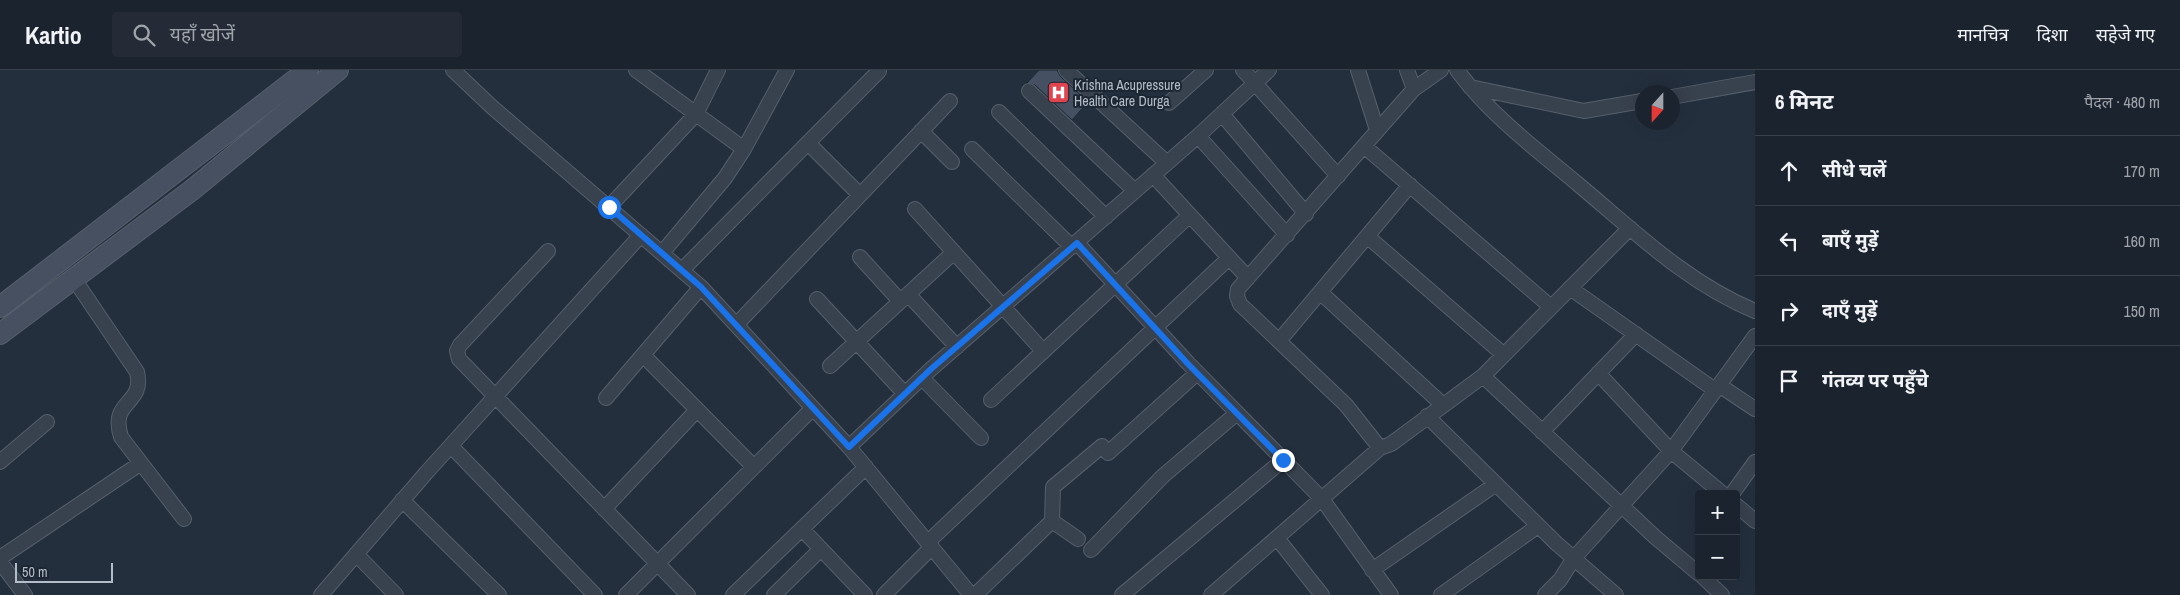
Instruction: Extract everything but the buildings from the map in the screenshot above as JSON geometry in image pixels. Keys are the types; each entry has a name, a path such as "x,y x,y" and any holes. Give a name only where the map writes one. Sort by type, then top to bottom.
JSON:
{"main road":[{"path":"0,334 192,190 338,70"},
{"path":"0,307 297,74"}],"street":[{"path":"453,70 492,108 701,287 849,447 930,545 966,593 1052,521 1053,487 1105,450 1197,373"},
{"path":"636,70 744,150"},
{"path":"609,207 696,114 718,70"},
{"path":"662,253 726,178 744,150 787,70"},
{"path":"1066,70 1167,163"},
{"path":"1169,103 1206,70"},
{"path":"1243,70 1338,176"},
{"path":"849,447 922,378 1198,136 1269,70"},
{"path":"1358,70 1377,130"},
{"path":"1407,70 1414,90"},
{"path":"1380,448 1346,405 1240,304 1237,296 1238,289 1414,90 1441,70"},
{"path":"1457,70 1470,87 1512,129 1675,266 1719,294 1754,309"},
{"path":"682,270 879,71"},
{"path":"1680,95 1755,82"},
{"path":"1470,87 1584,111 1635,103"},
{"path":"1029,91 1136,191"},
{"path":"736,325 950,101"},
{"path":"999,112 1106,217"},
{"path":"1222,114 1306,214"},
{"path":"921,132 952,162"},
{"path":"1198,136 1287,235"},
{"path":"808,143 860,195"},
{"path":"1364,146 1551,308"},
{"path":"972,149 1114,284 1197,373 1322,499 1390,595"},
{"path":"1153,175 1248,278"},
{"path":"1279,341 1410,185"},
{"path":"915,209 1043,351"},
{"path":"991,400 1190,215"},
{"path":"1211,595 1380,448 1391,444 1483,376 1630,228"},
{"path":"321,595 402,500 641,235"},
{"path":"1367,236 1504,355"},
{"path":"548,251 460,344 457,351 459,359 688,595"},
{"path":"830,366 954,252"},
{"path":"860,256 957,347"},
{"path":"884,595 930,545 1229,258"},
{"path":"74,279 137,372 139,383 137,392 120,412 117,424 121,437 184,519"},
{"path":"606,398 701,287"},
{"path":"1570,288 1717,388 1755,409"},
{"path":"1320,292 1443,405"},
{"path":"817,299 905,394"},
{"path":"1542,432 1636,334"},
{"path":"1545,595 1560,580 1574,558 1671,451 1755,336"},
{"path":"643,355 754,467"},
{"path":"1598,374 1671,451 1718,490"},
{"path":"1483,376 1622,506 1695,571"},
{"path":"922,378 981,438"},
{"path":"626,595 813,408"},
{"path":"604,509 697,410"},
{"path":"1091,550 1163,476 1237,413"},
{"path":"1427,416 1538,526 1616,595"},
{"path":"0,462 47,422"},
{"path":"451,446 594,595"},
{"path":"1122,595 1283,460"},
{"path":"1735,490 1755,462"},
{"path":"0,558 141,463"},
{"path":"733,595 866,467"},
{"path":"1372,570 1496,484"},
{"path":"402,500 499,595"},
{"path":"1740,508 1755,521"},
{"path":"1052,521 1078,539"},
{"path":"1441,595 1538,526"},
{"path":"802,528 865,595"},
{"path":"1277,538 1322,595"},
{"path":"774,595 821,549"},
{"path":"356,554 396,595"},
{"path":"0,562 5,578 25,595"},
{"path":"1706,580 1722,595"}],"place":[{"name":"Krishna Acupressure Health Care Durga","path":"1058,93"}],"route":[{"path":"609,207 701,287 849,447 931,369 1077,243 1188,364 1283,460"}]}
